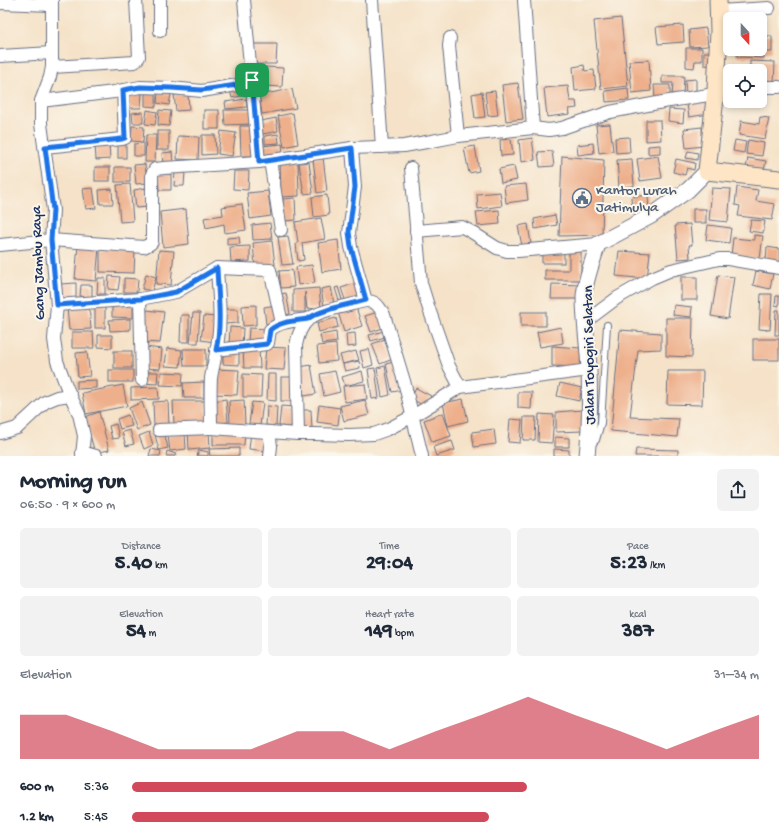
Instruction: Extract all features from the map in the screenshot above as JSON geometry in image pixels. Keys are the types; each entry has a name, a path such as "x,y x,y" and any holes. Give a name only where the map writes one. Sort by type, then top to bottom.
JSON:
{"main road":[{"path":"719,5 720,90 707,171 779,179"}],"street":[{"path":"52,67 135,62 139,57 136,0"},
{"path":"160,0 160,31"},
{"path":"244,0 252,80 265,161 281,230"},
{"path":"372,0 382,147"},
{"path":"524,0 533,128"},
{"path":"0,3 52,3"},
{"name":"Gang Jambu Raya","path":"52,3 52,67 42,101 41,124 53,210 51,240 57,305 54,339 57,361 66,388 79,414 84,436 82,454"},
{"path":"719,5 769,8"},
{"path":"450,38 458,136"},
{"path":"0,56 52,53"},
{"path":"42,101 140,87 202,90 237,85 252,80"},
{"path":"767,87 779,87"},
{"path":"45,147 125,138 123,90"},
{"path":"0,245 51,240 144,247 152,242 152,174 155,169 265,161 352,148 418,144 458,136 533,128 549,130 562,128 610,112 720,90"},
{"path":"352,148 355,187 349,232 351,247 366,300"},
{"path":"411,168 421,283 449,366 460,387"},
{"path":"416,231 462,227 497,248 507,251 598,244 651,216 688,190 707,171"},
{"name":"Jalan Toyogiri Selatan","path":"588,452 590,413 589,370 584,296 586,283 598,244"},
{"path":"586,322 617,298 652,278 671,270 719,259 728,259 779,268"},
{"path":"57,305 140,299 176,292 217,268 270,270 282,323"},
{"path":"211,428 211,380 220,320 217,268"},
{"path":"140,299 142,380"},
{"path":"298,434 296,345 298,334 311,316 366,300 374,302 384,315 404,381 422,456"},
{"path":"216,350 267,344 271,328 282,323 308,319"},
{"path":"159,430 211,428 298,434 374,434 388,429 412,416 460,387 589,370"},
{"path":"0,433 17,428 45,402 57,397 70,395"},
{"path":"269,432 271,446 270,456"},
{"path":"82,454 96,456"}],"lane":[{"path":"588,452 596,440 601,423 607,325"}],"building":[{"path":"621,18 628,86 601,89 594,21"},
{"path":"683,25 684,42 658,44 656,27"},
{"path":"706,28 708,46 690,47 689,30"},
{"path":"767,36 772,36 772,52 767,52"},
{"path":"254,44 277,44 276,64 254,64"},
{"path":"686,48 702,48 702,61 695,61 694,68 686,67"},
{"path":"704,52 712,52 712,66 704,65"},
{"path":"764,56 764,58 737,57"},
{"path":"649,60 651,91 632,93 629,61"},
{"path":"750,61 775,62 774,84 767,84 767,64 750,64"},
{"path":"584,65 585,71 594,70 596,89 575,91 573,67"},
{"path":"266,67 283,68 282,87 265,86"},
{"path":"662,76 684,76 683,96 672,96 673,83 662,83"},
{"path":"696,79 696,93 686,94 685,80"},
{"path":"518,83 523,119 506,121 502,85"},
{"path":"654,85 670,85 670,98 655,99"},
{"path":"248,86 250,94 232,98 230,90"},
{"path":"568,86 570,101 576,101 577,108 569,109 570,114 547,117 544,88"},
{"path":"628,88 629,100 606,102 605,91"},
{"path":"292,89 296,108 262,114 259,95"},
{"path":"495,91 498,115 488,116 485,92"},
{"path":"482,92 485,117 475,118 472,94"},
{"path":"130,93 142,93 141,108 129,108"},
{"path":"145,93 156,93 156,107 145,106"},
{"path":"158,93 171,94 169,105 157,103"},
{"path":"188,94 189,110 176,111 174,95"},
{"path":"246,99 247,107 226,109 225,102"},
{"path":"707,101 709,114 689,117 687,104"},
{"path":"669,109 684,110 683,123 668,121"},
{"path":"147,110 157,112 155,125 145,124"},
{"path":"159,110 171,111 169,126 158,125"},
{"path":"204,110 219,110 219,129 204,129"},
{"path":"224,110 251,110 251,124 225,125"},
{"path":"143,112 143,123 133,123 132,113"},
{"path":"293,113 298,144 284,147 278,116"},
{"path":"760,117 769,118 765,139 739,135 741,121 759,124"},
{"path":"276,118 278,131 258,135 256,122"},
{"path":"646,120 660,120 661,140 646,141"},
{"path":"610,124 613,151 599,153 596,125"},
{"path":"132,126 144,127 143,142 131,141"},
{"path":"240,126 255,126 256,156 241,156"},
{"path":"702,127 703,146 686,148 684,129"},
{"path":"157,131 169,131 169,150 157,150"},
{"path":"221,131 236,133 232,156 218,154"},
{"path":"278,134 279,143 265,144 265,136"},
{"path":"146,135 156,135 155,162 145,162"},
{"path":"202,135 215,135 216,154 202,155"},
{"path":"178,136 199,137 198,160 177,159"},
{"path":"629,137 630,152 616,153 615,138"},
{"path":"532,138 535,160 521,162 519,140"},
{"path":"511,139 513,155 501,156 500,140"},
{"path":"735,140 746,142 744,153 733,151"},
{"path":"748,140 764,143 762,156 746,154"},
{"path":"109,143 110,159 96,160 95,144"},
{"path":"118,143 126,143 126,158 118,158"},
{"path":"144,143 144,156 134,156 134,144"},
{"path":"593,143 594,153 578,155 577,145"},
{"path":"282,144 283,153 262,155 261,146"},
{"path":"660,145 660,153 648,154 648,146"},
{"path":"475,146 479,171 469,173 464,148"},
{"path":"552,151 554,166 540,167 538,152"},
{"path":"688,151 698,153 697,160 686,158"},
{"path":"172,152 173,164 163,165 162,153"},
{"name":"Kantor Lurah Jatimulya","path":"562,156 604,160 602,235 559,236"},
{"path":"658,156 662,178 640,181 637,159"},
{"path":"323,157 327,191 317,193 313,159"},
{"path":"748,158 766,161 764,171 746,168"},
{"path":"632,159 634,186 619,187 617,160"},
{"path":"676,159 695,163 694,170 687,168 685,175 673,172"},
{"path":"280,161 298,161 299,196 281,197"},
{"path":"309,162 313,193 304,194 299,163"},
{"path":"145,164 147,183 136,184 134,165"},
{"path":"514,166 517,180 501,183 499,169"},
{"path":"95,167 110,167 110,181 95,181"},
{"path":"115,167 130,167 130,182 115,182"},
{"path":"234,171 249,171 248,190 233,189"},
{"path":"175,172 185,172 184,186 174,186"},
{"path":"158,174 171,174 171,190 159,190"},
{"path":"130,184 133,221 120,222 117,185"},
{"path":"526,184 528,200 506,203 504,186"},
{"path":"737,187 758,190 756,201 775,204 772,220 738,216 740,206 735,205"},
{"path":"93,188 96,208 86,209 83,189"},
{"path":"145,188 148,207 136,208 134,190"},
{"path":"712,188 731,189 728,222 709,220"},
{"path":"112,189 113,204 100,204 99,190"},
{"path":"268,191 271,216 250,219 247,193"},
{"path":"500,192 502,206 478,209 477,194"},
{"path":"327,195 329,215 314,217 312,197"},
{"path":"648,195 649,212 632,213 631,197"},
{"path":"295,198 296,220 284,221 283,199"},
{"path":"242,204 246,230 225,233 224,224 206,228 204,218 223,215 222,207"},
{"path":"186,209 189,244 163,247 160,212"},
{"path":"693,209 706,209 706,223 693,223"},
{"path":"499,210 500,224 478,226 476,212"},
{"path":"555,215 557,225 535,229 534,219"},
{"path":"321,218 325,239 302,243 304,260 298,261 296,244 298,243 295,222"},
{"path":"751,220 765,221 763,233 749,231"},
{"path":"270,223 272,239 253,240 252,225"},
{"path":"528,224 531,244 522,246 518,226"},
{"path":"690,224 692,245 689,245 690,258 678,259 675,225"},
{"path":"708,225 731,228 729,243 706,240"},
{"path":"754,235 763,236 760,259 731,256 733,238 754,240"},
{"path":"288,236 293,264 282,265 278,237"},
{"path":"239,237 240,244 227,245 227,238"},
{"path":"338,240 341,269 322,272 318,243"},
{"path":"272,241 275,265 255,267 253,243"},
{"path":"78,245 99,247 96,281 75,279"},
{"path":"250,246 250,261 231,262 230,247"},
{"path":"767,247 779,249 779,262 766,260"},
{"path":"100,249 135,250 134,273 100,272"},
{"path":"569,249 581,249 581,280 545,280 545,270 569,270"},
{"path":"159,250 174,251 171,285 156,284"},
{"path":"542,251 564,251 564,263 542,263"},
{"path":"619,251 650,253 647,279 616,276"},
{"path":"312,265 315,283 298,285 296,267"},
{"path":"292,270 294,287 281,288 279,271"},
{"path":"756,271 773,274 770,289 753,285"},
{"path":"146,274 156,277 152,291 142,289"},
{"path":"718,275 734,277 728,319 711,316"},
{"path":"109,276 120,277 118,290 108,289"},
{"path":"681,277 697,277 697,300 681,300"},
{"path":"98,278 105,278 105,294 97,294"},
{"path":"124,278 138,279 137,292 124,292"},
{"path":"76,283 76,298 62,299 60,284"},
{"path":"357,283 361,297 346,302 341,288"},
{"path":"552,284 582,285 582,299 551,299"},
{"path":"81,285 92,285 92,297 80,297"},
{"path":"331,287 334,305 324,306 321,289"},
{"path":"338,287 343,303 340,304 335,288"},
{"path":"319,288 321,308 307,309 305,292 305,312 293,312 293,290"},
{"path":"286,293 290,314 283,315 280,294"},
{"path":"761,294 772,294 770,330 759,329"},
{"path":"776,296 779,296 779,306 775,305"},
{"path":"112,303 133,303 133,318 112,317"},
{"path":"95,304 105,304 105,328 95,328"},
{"path":"89,305 91,329 69,330 67,307"},
{"path":"256,305 256,325 243,326 242,306"},
{"path":"276,305 279,323 266,324 264,307"},
{"path":"674,305 692,307 691,317 673,315"},
{"path":"356,307 362,326 344,332 338,312"},
{"path":"224,309 238,309 238,323 225,324"},
{"path":"147,310 164,312 160,343 143,342"},
{"path":"776,310 779,310 779,335 775,335"},
{"path":"378,312 383,328 371,332 365,316"},
{"path":"521,312 546,312 546,326 521,326"},
{"path":"193,313 200,313 198,343 190,343"},
{"path":"181,315 189,315 189,342 180,342"},
{"path":"204,316 216,317 214,342 201,340"},
{"path":"336,318 338,327 319,332 317,323"},
{"path":"666,318 693,318 692,357 666,356"},
{"path":"130,319 130,330 110,331 109,320"},
{"path":"230,327 243,328 242,347 229,347"},
{"path":"561,327 563,343 540,347 537,332"},
{"path":"249,328 268,329 267,344 248,343"},
{"path":"620,330 661,333 661,349 638,350 630,417 679,419 677,437 611,431"},
{"path":"384,331 385,337 371,341 369,335"},
{"path":"72,332 93,332 94,348 72,348"},
{"path":"336,332 337,342 322,344 320,335"},
{"path":"355,333 356,346 347,347 346,334"},
{"path":"98,335 112,335 112,348 98,347"},
{"path":"385,339 393,359 380,364 372,344"},
{"path":"753,339 779,339 779,360 753,360"},
{"path":"336,344 337,361 319,363 317,346"},
{"path":"552,346 581,348 580,367 552,366"},
{"path":"145,347 162,349 160,369 143,368"},
{"path":"266,347 286,348 284,370 264,369"},
{"path":"167,348 182,350 180,367 165,366"},
{"path":"259,348 260,368 244,368 243,349"},
{"path":"183,349 206,349 206,366 184,366"},
{"path":"369,349 373,365 364,368 360,351"},
{"path":"114,351 132,351 132,368 114,368"},
{"path":"356,351 359,360 343,364 359,361 360,368 345,371 340,355"},
{"path":"87,352 90,376 78,377 76,353"},
{"path":"223,352 239,353 239,365 223,364"},
{"path":"397,361 403,390 392,392 386,364"},
{"path":"311,365 316,394 304,396 300,367"},
{"path":"385,366 390,395 382,397 377,368"},
{"path":"375,368 379,398 372,399 368,369"},
{"path":"214,369 239,370 237,395 213,394"},
{"path":"109,370 133,370 133,382 109,382"},
{"path":"335,371 340,392 324,396 320,374"},
{"path":"362,371 364,381 345,386 342,377"},
{"path":"668,371 703,371 702,405 667,404"},
{"path":"143,372 158,372 157,384 143,383"},
{"path":"161,372 183,373 182,386 160,385"},
{"path":"243,374 262,375 261,397 243,397"},
{"path":"268,374 276,374 276,401 267,400"},
{"path":"281,377 295,377 295,401 281,401"},
{"path":"96,380 96,388 77,389 77,381"},
{"path":"204,382 204,398 184,398 183,383"},
{"path":"560,383 582,388 579,401 557,396"},
{"path":"365,384 367,399 345,402 343,386"},
{"path":"123,385 127,406 86,414 82,393"},
{"path":"158,387 159,399 131,400 131,388"},
{"path":"416,388 431,396 425,406 411,399"},
{"path":"518,392 532,392 531,409 518,408"},
{"path":"226,399 228,422 216,424 213,401"},
{"path":"463,399 468,421 448,426 443,403"},
{"path":"244,400 245,425 230,425 229,401"},
{"path":"365,400 369,415 344,421 340,406"},
{"path":"168,401 169,426 154,427 153,402"},
{"path":"173,401 206,401 207,424 174,425"},
{"path":"142,402 150,425 137,430 129,408"},
{"path":"252,402 263,403 260,425 249,424"},
{"path":"319,405 340,408 338,425 317,422"},
{"path":"267,406 277,407 276,426 266,425"},
{"path":"281,406 294,407 292,427 279,426"},
{"path":"300,410 311,410 312,430 301,430"},
{"path":"582,410 583,431 556,432 556,412"},
{"path":"99,412 109,450 95,453 85,417"},
{"path":"443,413 451,436 432,442 424,420"},
{"path":"539,414 554,415 552,443 538,442"},
{"path":"128,415 132,426 120,429 117,419"},
{"path":"524,417 536,417 535,440 523,440"},
{"path":"510,419 522,420 520,443 508,442"},
{"path":"116,424 119,438 112,439 109,426"},
{"path":"494,429 496,444 474,447 472,432"},
{"path":"130,430 134,444 126,446 122,432"},
{"path":"209,431 210,448 189,450 188,432"},
{"path":"213,431 245,431 244,445 213,445"},
{"path":"149,432 153,445 144,449 139,436"},
{"path":"164,432 168,448 159,450 155,435"},
{"path":"251,432 268,434 266,451 249,449"},
{"path":"185,433 186,449 170,451 168,435"},
{"path":"555,437 569,438 569,447 555,447"},
{"path":"452,441 455,450 436,456 433,447"},
{"path":"239,448 239,456 210,456 209,449"},
{"path":"151,449 161,451 160,456 149,456"},
{"path":"554,449 569,450 569,456 554,456"},
{"path":"636,449 678,450 678,456 635,456"},
{"path":"199,450 208,452 208,456 197,456"},
{"path":"167,451 176,454 175,456 166,456"}],"place":[{"name":"Kantor Lurah Jatimulya","path":"582,198"}],"route":[{"path":"252,80 259,162 352,148 355,187 349,232 351,247 366,300 319,313 308,319 282,323 271,328 267,344 244,348 216,350 220,320 217,268 176,292 140,299 57,305 51,240 53,210 45,147 125,138 123,90 140,87 202,90 237,85 252,80"}]}
